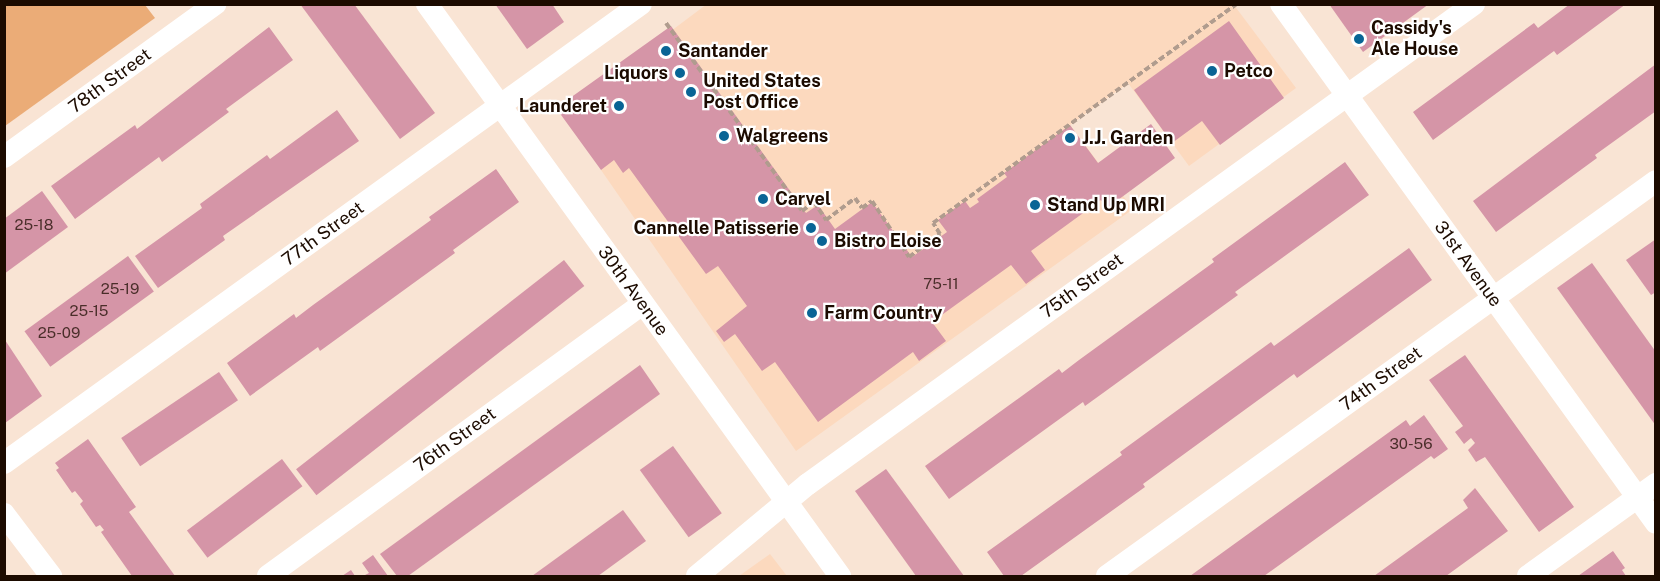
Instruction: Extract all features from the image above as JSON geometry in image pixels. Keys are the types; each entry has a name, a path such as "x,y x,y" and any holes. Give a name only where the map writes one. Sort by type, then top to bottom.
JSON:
{"street":[{"name":"78th Street","path":"4,157 215,4"},
{"name":"30th Avenue","path":"427,4 840,576"},
{"name":"77th Street","path":"4,463 641,4"},
{"name":"31st Avenue","path":"1281,4 1493,298 1647,491 1656,523"},
{"name":"75th Street","path":"697,576 786,503 1474,4"},
{"name":"74th Street","path":"1107,576 1656,181"},
{"name":"76th Street","path":"267,576 643,304"},
{"path":"1528,576 1647,491"},
{"path":"4,514 51,576"}],"path":[{"path":"666,23 802,211 814,202 826,220 855,198 862,208 872,201 909,256 940,234 933,223 1237,4"}],"shaded area":[{"path":"5,4 145,5 155,18 5,126"},
{"path":"707,4 1234,5 1296,88 1189,166 1128,83 1070,125 1133,209 796,451 601,170 671,31"},
{"path":"770,554 787,576 739,576"}],"building":[{"path":"300,4 354,4 435,113 400,139"},
{"path":"495,4 552,4 564,22 527,49"},
{"path":"1329,4 1429,4 1363,52"},
{"path":"1570,4 1626,4 1557,55 1554,51 1433,140 1413,112 1534,23 1538,28"},
{"name":"Petco","path":"1229,21 1284,98 1220,145 1202,121 1172,143 1134,90"},
{"path":"671,26 806,213 818,205 835,229 872,202 912,257 947,232 938,220 965,201 970,208 979,202 977,199 1007,177 1004,173 1070,125 1098,163 1151,124 1175,158 1107,208 1101,200 1031,251 1045,270 1026,284 1011,265 932,322 946,341 919,361 913,352 818,422 775,362 762,371 735,334 724,342 716,331 747,306 718,266 706,274 629,168 623,173 614,160 601,170 556,108"},
{"path":"269,27 293,60 226,109 229,112 162,162 159,157 75,219 51,186 135,125 137,129"},
{"path":"1656,64 1656,111 1595,155 1597,158 1496,232 1473,201"},
{"path":"337,110 359,141 223,236 225,240 158,288 135,256 202,208 200,204 267,155 270,159"},
{"path":"1345,162 1369,195 1235,292 1238,295 1103,393 1085,406 1083,402 949,499 925,466 1059,369 1062,373 1214,262 1212,259"},
{"path":"496,169 519,202 453,250 455,253 320,351 318,347 250,396 227,363 294,314 296,318 431,220 429,217"},
{"path":"42,191 68,227 4,274 4,219"},
{"path":"1656,239 1656,292 1651,295 1626,260"},
{"path":"1409,248 1432,280 1297,378 1294,374 1143,484 1145,487 1021,576 1004,576 987,552 1122,455 1120,452 1271,342 1274,346"},
{"path":"128,256 154,292 50,367 24,331"},
{"path":"564,260 584,286 316,495 296,469"},
{"path":"1592,263 1656,352 1656,426 1557,288"},
{"path":"5,340 42,396 5,423"},
{"path":"1465,355 1574,507 1539,532 1485,457 1476,462 1468,450 1475,443 1471,438 1464,444 1455,432 1463,426 1429,380"},
{"path":"640,365 660,394 408,576 397,576 380,554"},
{"path":"219,372 238,400 140,466 121,438"},
{"path":"1424,415 1448,449 1434,459 1431,456 1264,576 1190,576 1406,420 1410,426"},
{"path":"88,439 136,507 129,512 175,576 132,576 101,532 104,530 100,525 96,527 80,504 83,501 75,491 72,493 56,470 59,468 55,463"},
{"path":"673,446 722,513 689,537 640,470"},
{"path":"282,459 302,486 207,558 187,531"},
{"path":"886,469 964,576 916,576 855,491"},
{"path":"1475,488 1508,531 1446,576 1374,576 1468,508 1463,500"},
{"path":"623,510 646,541 598,576 532,576"},
{"path":"1613,551 1625,568 1622,570 1626,576 1578,576"},
{"path":"373,555 388,576 363,576 369,573 362,563"},
{"path":"351,570 355,576 342,576"}],"place":[{"name":"Cassidy's Ale House","path":"1359,39"},
{"name":"Santander","path":"666,51"},
{"name":"Petco","path":"1212,71"},
{"name":"Liquors","path":"680,73"},
{"name":"United States Post Office","path":"691,92"},
{"name":"Launderet","path":"619,106"},
{"name":"Walgreens","path":"724,136"},
{"name":"J.J. Garden","path":"1070,138"},
{"name":"Carvel","path":"763,199"},
{"name":"Stand Up MRI","path":"1035,205"},
{"name":"Cannelle Patisserie","path":"811,228"},
{"name":"Bistro Eloise","path":"822,241"},
{"name":"Farm Country","path":"812,313"}]}
